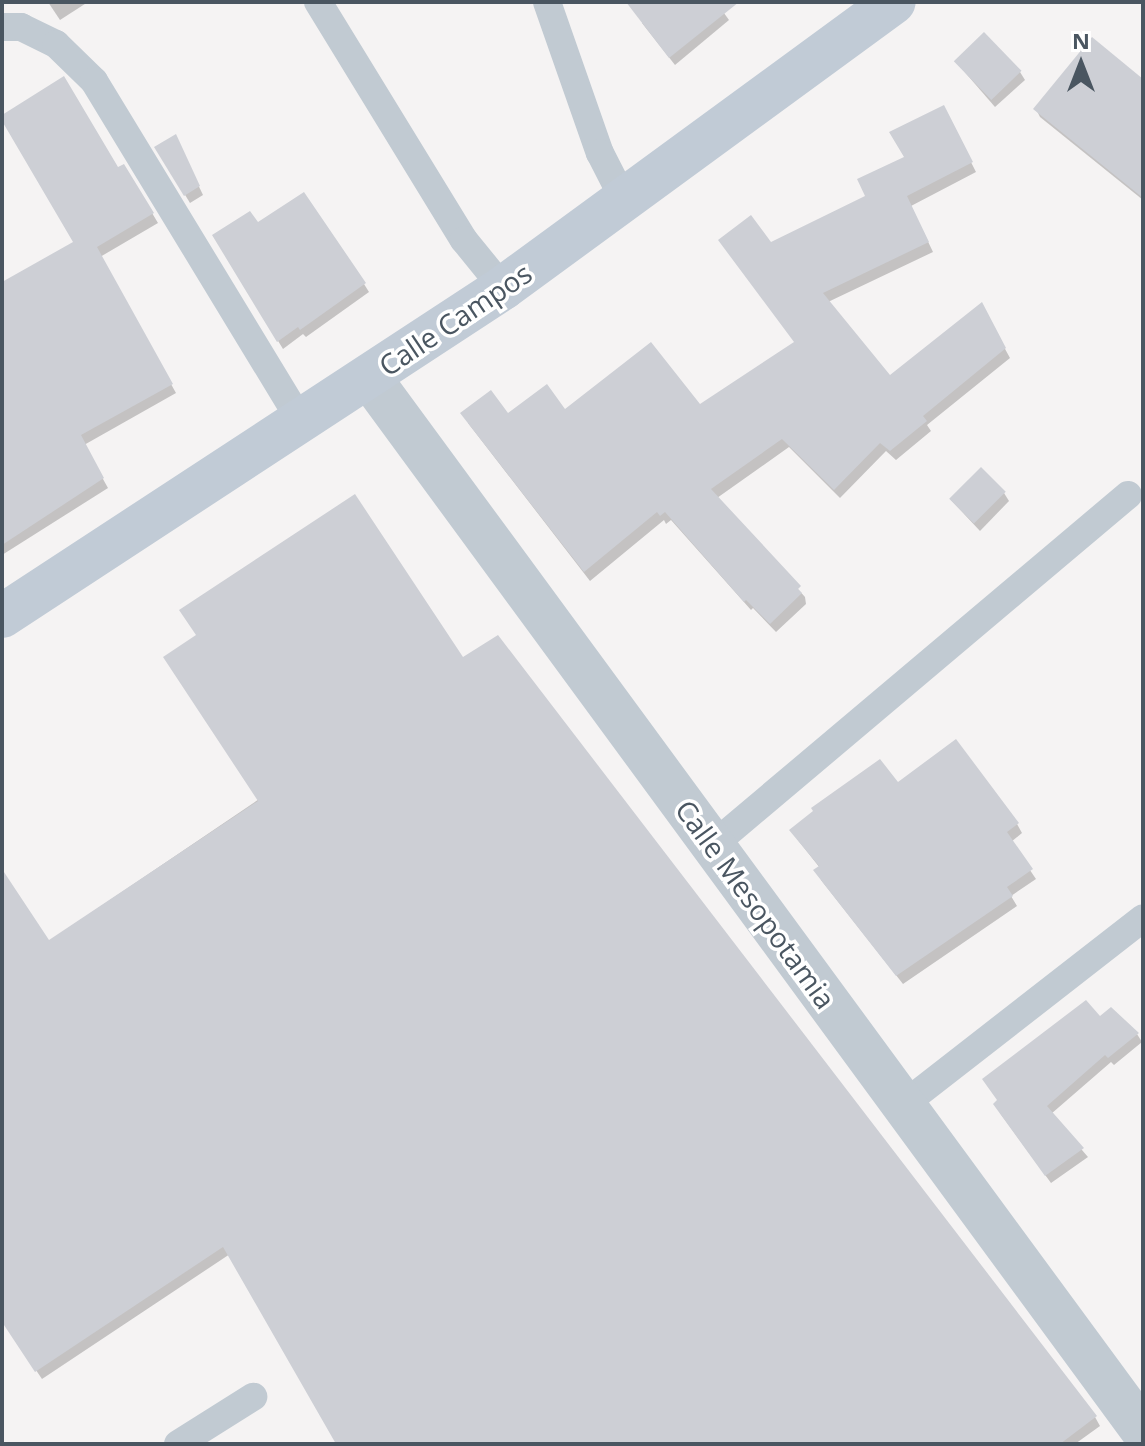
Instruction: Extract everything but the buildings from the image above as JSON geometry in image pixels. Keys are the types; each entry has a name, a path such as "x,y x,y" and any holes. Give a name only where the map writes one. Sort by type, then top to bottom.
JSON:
{"street":[{"name":"Calle Campos","path":"2,616 503,288 625,202 894,2"},
{"name":"Calle Mesopotamia","path":"369,377 1143,1431"}],"lane":[{"path":"318,2 464,240 503,288"},
{"path":"547,2 600,153 625,202"},
{"path":"2,27 21,27 56,44 94,81 301,422"},
{"path":"713,845 1128,495"},
{"path":"903,1105 1143,918"},
{"path":"178,1444 253,1397"}]}
